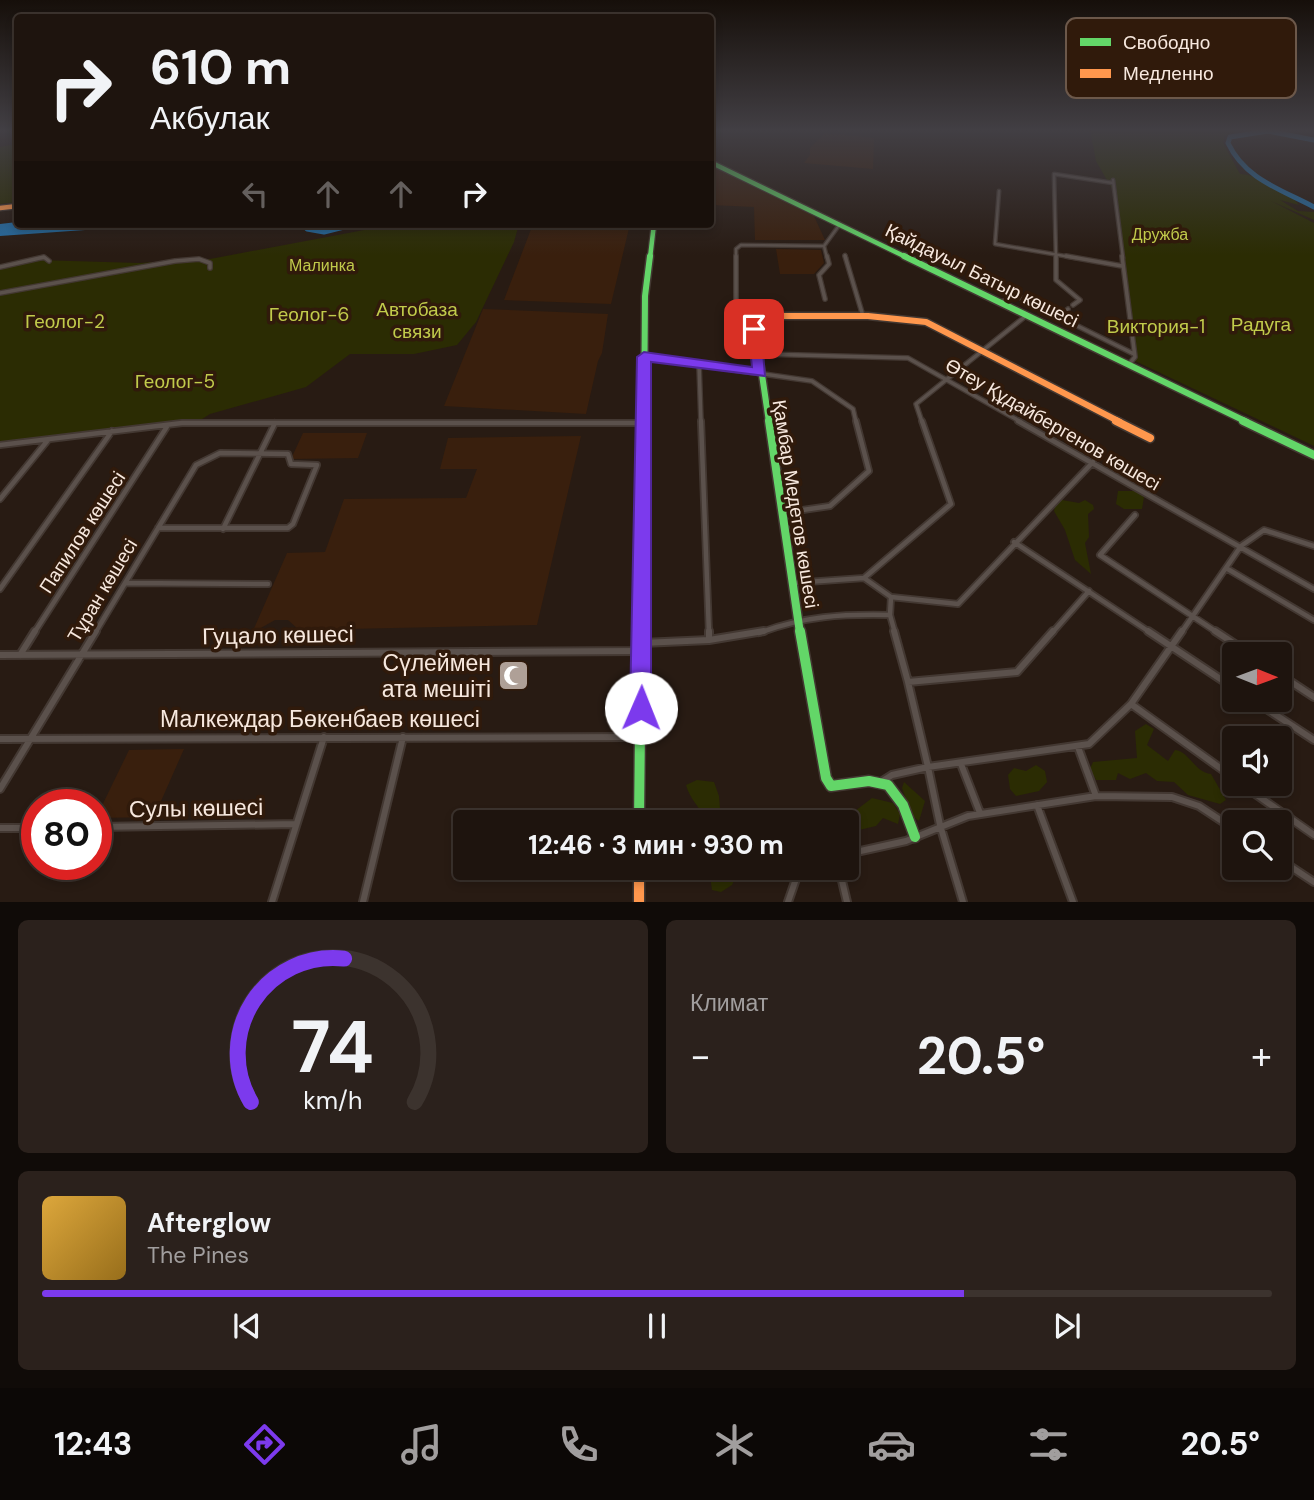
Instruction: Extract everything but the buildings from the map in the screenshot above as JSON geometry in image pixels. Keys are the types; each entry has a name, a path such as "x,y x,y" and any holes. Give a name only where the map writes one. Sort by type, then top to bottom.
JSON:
{"main road":[{"name":"Қайдауыл Батыр көшесі","path":"729,171 1314,455"},
{"path":"639,810 644,357 646,276 653,228"},
{"path":"754,329 754,323 764,316 863,316 926,322 1150,438"},
{"name":"Қамбар Медетов көшесі","path":"754,329 792,583 826,778 831,786 880,782"},
{"path":"880,782 892,790 901,802 915,837"},
{"path":"639,880 639,901"}],"street":[{"path":"1073,305 1080,300 1056,280 1055,276 1054,174 1113,181 1134,354 1129,364"},
{"path":"999,191 995,244 1122,266"},
{"path":"824,246 840,224"},
{"path":"754,329 736,331 736,249 741,245 824,246"},
{"path":"824,246 829,264 819,275 825,299"},
{"path":"845,255 863,316"},
{"path":"0,267 34,257 44,257 49,261"},
{"path":"0,293 175,261 205,260 210,263 210,268"},
{"path":"1001,302 1016,296 1134,354"},
{"path":"1058,317 1068,309"},
{"path":"792,583 864,578 951,504 916,404 1027,315"},
{"name":"Өтеу Құдайбергенов көшесі","path":"758,354 908,358 1314,589"},
{"path":"644,357 812,381 853,409 869,471 830,506 782,513"},
{"path":"699,364 709,640"},
{"path":"158,528 223,529 275,422"},
{"path":"0,445 168,424 643,423"},
{"name":"Папилов көшесі","path":"20,655 168,424"},
{"path":"0,589 113,430"},
{"path":"0,499 48,439"},
{"name":"Тұран көшесі","path":"0,789 200,462 220,453 288,454 291,464 318,466 293,524 288,528 223,529"},
{"path":"864,578 891,597 958,604 1014,542 1094,463"},
{"path":"1135,515 1100,555 1232,642"},
{"path":"880,782 892,775 928,767 1089,744 1131,704 1241,546 1264,530 1314,546"},
{"path":"1014,542 1222,680"},
{"path":"1226,568 1314,620"},
{"path":"125,583 268,584"},
{"path":"908,682 1017,672 1089,591"},
{"path":"891,597 890,615 940,825 963,901"},
{"name":"Гуцало көшесі","path":"0,655 641,647 758,633 798,620 844,614 890,615"},
{"path":"1292,683 1314,697"},
{"path":"1131,704 1222,769"},
{"path":"1271,712 1314,740"},
{"path":"272,901 324,737"},
{"path":"363,901 403,737"},
{"name":"Малкеждар Бөкенбаев көшесі","path":"0,739 640,737"},
{"path":"1078,747 1096,796"},
{"path":"961,764 980,813"},
{"path":"859,851 915,837 940,825 980,813 1096,796 1172,797 1199,806 1222,821"},
{"path":"1258,796 1314,835"},
{"path":"1037,805 1073,901"},
{"name":"Сулы көшесі","path":"112,827 296,824"},
{"path":"0,828 21,828"},
{"path":"1292,868 1314,882"},
{"path":"788,901 796,880"},
{"path":"842,880 847,901"}],"shaded area":[{"path":"714,171 724,171 814,216 825,240 755,240 754,207 714,205"},
{"path":"531,228 629,228 611,304 504,300"},
{"path":"776,249 821,250 824,263 814,274 780,274"},
{"path":"483,309 608,314 602,353 586,414 444,406"},
{"path":"303,433 367,433 358,458 291,459"},
{"path":"581,436 537,625 299,630 288,620 275,620 252,633 287,553 325,552 344,499 466,498 477,469 440,469 448,438"},
{"path":"184,749 154,817 112,818 110,789 129,750"}],"green space":[{"path":"0,171 14,171 14,202 0,204"},
{"path":"1102,171 1238,171 1240,174 1271,184 1294,199 1299,205 1280,200 1298,211 1314,212 1314,220 1271,201 1314,223 1314,446 1133,360 1116,196"},
{"path":"375,228 518,228 514,242 476,322 457,345 414,354 350,354 306,387 210,414 199,421 0,446 0,265 37,260 139,263 210,259"},
{"path":"1118,491 1138,491 1144,497 1142,509 1124,509 1116,504"},
{"path":"1062,500 1079,503 1085,500 1093,505 1094,509 1088,514 1089,537 1085,543 1091,574 1075,560 1065,530 1054,511 1056,503"},
{"path":"1146,724 1154,729 1147,745 1168,761 1175,750 1180,751 1200,770 1211,774 1226,800 1220,804 1188,795 1174,782 1157,781 1146,773 1130,779 1118,773 1116,780 1096,780 1090,769 1093,762 1137,758 1135,731"},
{"path":"1036,765 1045,771 1047,782 1039,791 1016,796 1010,789 1008,775 1014,768 1026,771"},
{"path":"697,780 714,782 720,810 700,810 686,785"},
{"path":"904,782 925,801 919,821 912,816 902,788"},
{"path":"872,798 893,803 900,814 898,824 883,818 876,826 859,830 859,810 856,810"},
{"path":"711,880 734,880 732,885 721,892 712,890"}],"water":[{"path":"14,222 14,228 113,228 0,236 0,224"}],"waterway":[{"path":"1250,171 1265,182 1314,207"},
{"path":"306,228 324,232 340,228"}],"traffic: fast":[{"path":"729,171 1314,455"},
{"path":"639,810 645,296 654,228"},
{"path":"757,341 798,619 826,778 831,786 869,781 888,785 903,805 915,837"}],"traffic: slow":[{"path":"0,208 14,206"},
{"path":"757,341 754,323 764,316 868,316 926,322 1150,438"},
{"path":"639,880 639,902"}],"place":[{"name":"Сүлеймен ата мешіті","path":"514,676"}],"route":[{"path":"641,708 644,357 760,373 754,329"}],"park label":[{"name":"Дружба","path":"1160,234"},
{"name":"Малинка","path":"322,265"},
{"name":"Геолог-6","path":"309,314"},
{"name":"Автобаза связи","path":"417,320"},
{"name":"Геолог-2","path":"65,321"},
{"name":"Радуга","path":"1261,324"},
{"name":"Виктория-1","path":"1156,326"},
{"name":"Геолог-5","path":"175,381"}]}
